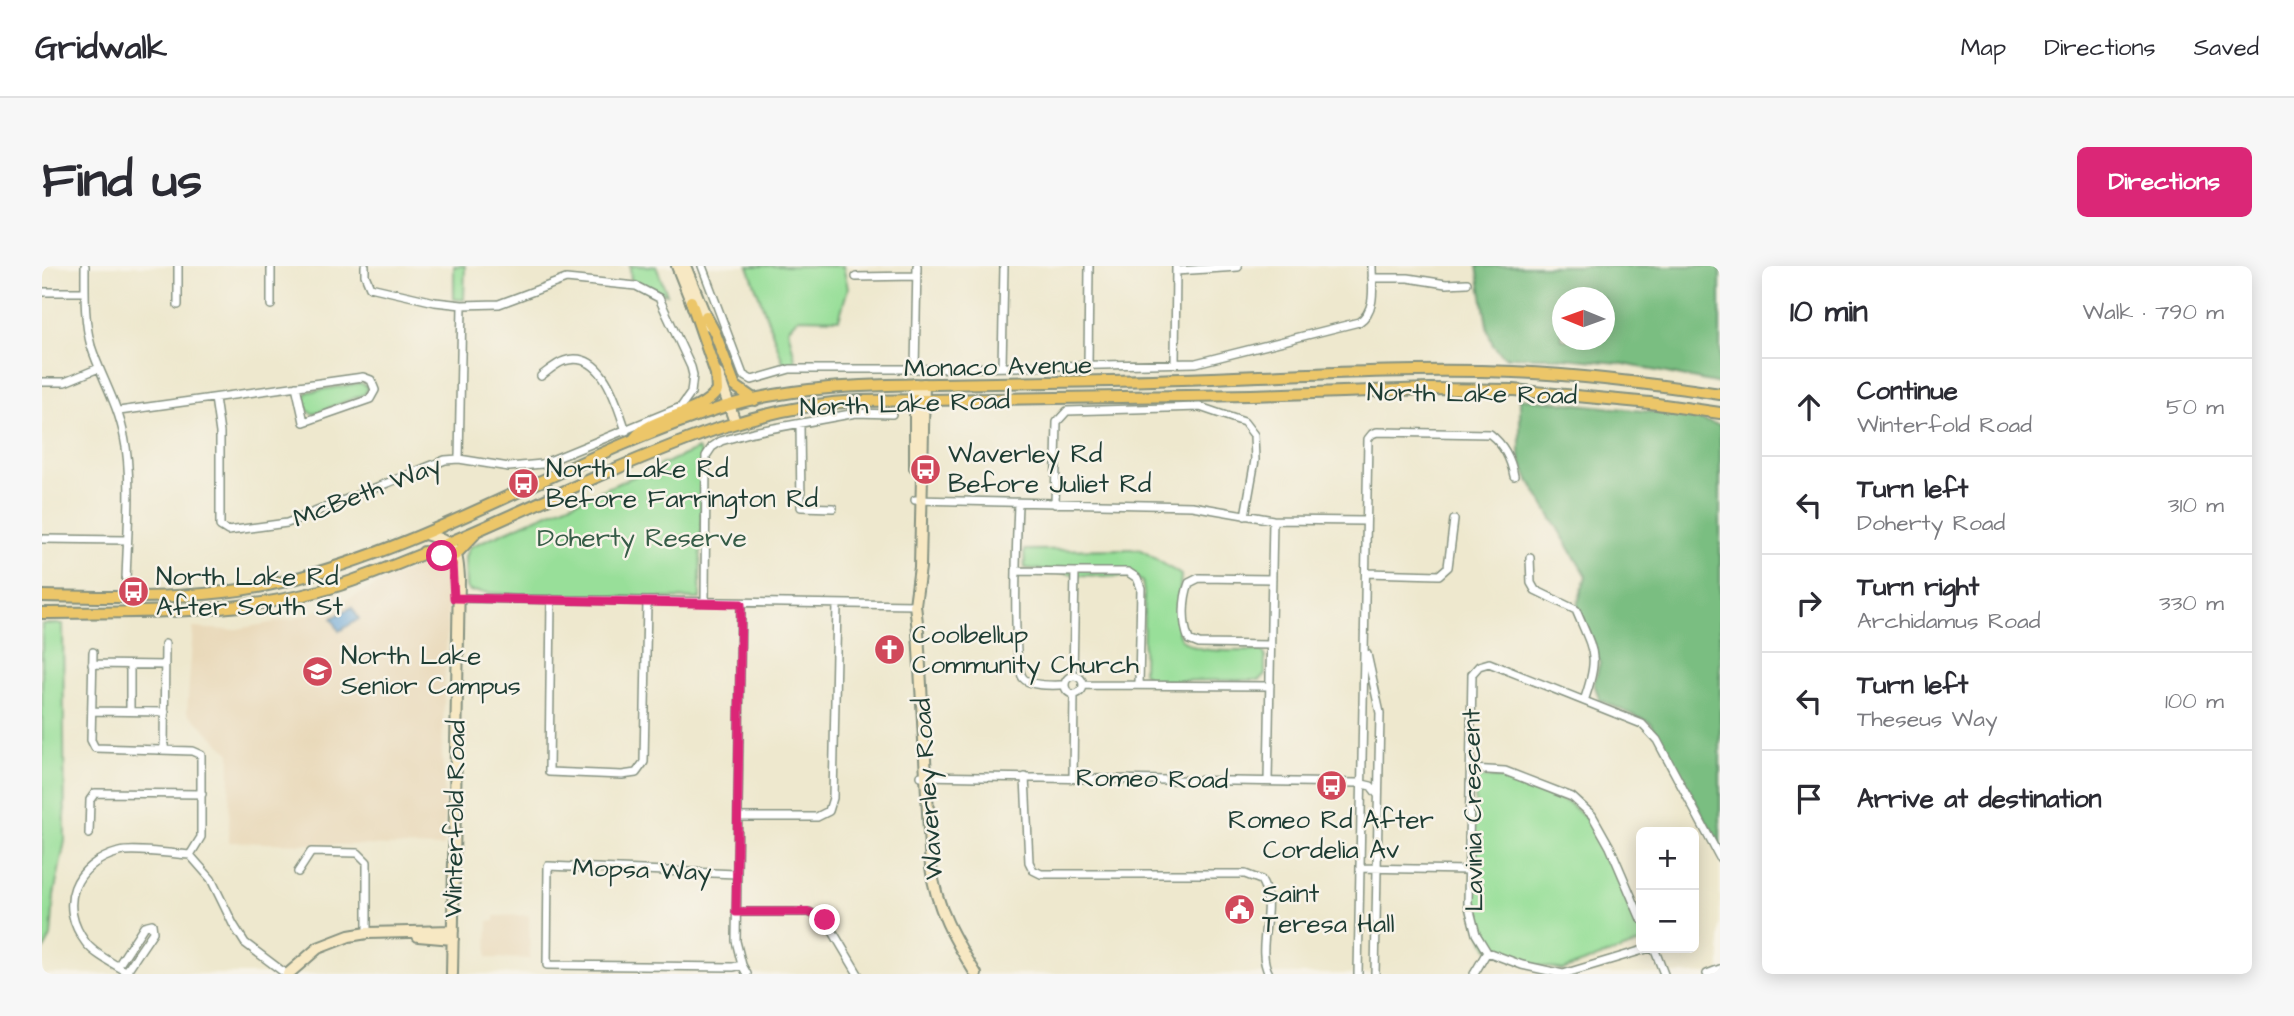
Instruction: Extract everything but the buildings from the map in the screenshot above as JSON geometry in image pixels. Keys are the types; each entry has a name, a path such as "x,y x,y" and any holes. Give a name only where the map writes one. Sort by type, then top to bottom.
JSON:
{"main road":[{"path":"633,442 643,430 706,402 717,391 718,379 691,301"},
{"path":"706,316 735,386 755,400"},
{"name":"North Lake Road","path":"42,596 181,597 228,592 331,569 425,534 633,442 733,405 807,390 920,384 1125,381 1429,371 1589,377 1720,394"},
{"name":"North Lake Road","path":"42,612 173,612 230,608 283,599 351,582 644,457 738,421 816,404 860,401 1238,396 1430,389 1514,390 1638,401 1720,413"},
{"path":"424,552 453,559 463,544 484,526"}],"street":[{"path":"85,266 88,331 99,368 119,411 125,440 126,581"},
{"path":"178,266 178,305"},
{"path":"271,266 271,305"},
{"path":"365,266 365,275 370,286 435,302 462,305 499,303 566,279 636,286 659,298 691,367 693,385 687,401 681,407 542,464 509,467 459,459"},
{"path":"677,266 733,405"},
{"path":"685,266 706,316 738,421"},
{"name":"Monaco Avenue","path":"702,266 743,375 752,380 790,369 1196,363 1359,322 1367,317 1372,307 1372,278"},
{"path":"915,369 917,266"},
{"path":"1002,367 1004,266"},
{"path":"1088,365 1089,266"},
{"path":"1372,266 1372,278 1408,278 1446,284 1467,283"},
{"path":"1175,363 1176,269 1238,267"},
{"path":"856,277 917,276"},
{"path":"42,292 85,292"},
{"name":"McBeth Way","path":"215,398 220,433 220,526 228,531 287,523 445,460 459,459 462,305"},
{"path":"541,376 564,361 578,360 597,367 609,385 626,430"},
{"path":"42,382 65,382 99,368"},
{"path":"119,411 215,398 296,386 363,377 371,380 375,390 370,399 304,422 296,386"},
{"name":"Waverley Road","path":"920,384 919,580 912,605 929,849 934,888 946,923 976,974"},
{"path":"1055,505 1057,422 1067,411 1200,407 1244,422 1254,435 1255,460 1245,516"},
{"path":"705,602 706,456 712,447 720,441 753,432 856,414 892,414"},
{"path":"800,425 801,507 834,508"},
{"path":"1358,974 1368,439 1377,432 1490,435 1500,442 1512,465 1514,476"},
{"path":"918,501 1192,506 1273,520 1366,522"},
{"path":"1017,504 1017,658 1020,674 1030,682 1065,685"},
{"path":"1268,781 1273,520"},
{"path":"1366,573 1439,575 1448,567 1454,520"},
{"name":"Winterfold Road","path":"452,522 446,547 453,559 456,598 450,935 452,974"},
{"path":"425,534 448,541"},
{"path":"42,539 127,540"},
{"path":"1530,558 1531,583 1535,590 1576,610 1594,653 1594,672 1584,701 1642,724 1657,740 1720,858"},
{"path":"1017,570 1128,572 1137,578 1141,588 1139,685"},
{"path":"1073,676 1075,572"},
{"path":"1271,645 1199,643 1189,640 1185,629 1185,593 1189,583 1199,578 1272,579"},
{"path":"456,598 912,605"},
{"path":"551,599 549,772 622,775 636,773 643,762 647,601"},
{"path":"741,604 736,942 747,974"},
{"path":"738,817 817,817 829,811 833,798 837,604"},
{"path":"1364,642 1380,713 1375,974"},
{"path":"164,750 165,644"},
{"path":"93,652 92,740 95,748 192,751 201,755 201,837 190,855"},
{"name":"Lavinia Crescent","path":"1487,952 1476,934 1468,903 1472,674 1479,666 1489,663 1584,701"},
{"path":"92,664 165,665"},
{"path":"130,665 130,711"},
{"path":"1073,676 1066,680 1067,692 1074,694 1081,690 1083,685"},
{"path":"1073,676 1080,679 1083,685"},
{"path":"1083,685 1270,686"},
{"path":"1073,778 1074,694"},
{"path":"92,711 165,712"},
{"path":"1471,769 1505,771 1572,797 1592,815 1610,847 1636,907"},
{"name":"Waverley Road","path":"923,776 925,860 932,898 950,940 971,974"},
{"name":"Romeo Road","path":"923,776 1361,783"},
{"path":"1025,777 1029,862 1033,870 1041,874 1245,874 1261,880 1268,898 1265,962 1269,974"},
{"path":"1361,783 1371,786 1378,795"},
{"path":"89,834 90,800 95,793 202,794"},
{"path":"118,966 144,926 152,924 153,932 128,973 88,946 72,921 72,892 80,876 92,864 121,851 190,855 211,879 245,943 287,974 317,948 349,936 366,933 413,933 421,937 450,935"},
{"path":"298,872 311,852 358,853 367,862 366,933"},
{"name":"Mopsa Way","path":"736,874 548,866 547,965 742,965"},
{"path":"1360,868 1468,870"},
{"path":"736,912 809,912 825,920 858,974"},
{"name":"Winterfold Road","path":"446,974 450,935"},
{"path":"1474,974 1487,952 1522,965 1563,974 1636,953"},
{"path":"1654,953 1664,974"},
{"path":"1707,974 1720,969"}],"shaded area":[{"name":"North Lake Senior Campus","path":"426,562 437,563 447,570 449,585 442,751 444,847 229,842 230,753 187,712 193,628 231,630 293,619 346,600"},
{"path":"529,915 530,959 487,958 488,921 495,921 495,916"}],"green space":[{"path":"454,266 465,266 464,300 454,299"},
{"path":"630,266 656,266 667,294 631,281"},
{"path":"748,266 843,266 848,288 839,319 798,318 788,329 796,363 785,367"},
{"path":"1477,266 1720,266 1720,384 1619,363 1553,357 1505,357 1493,345 1488,331"},
{"path":"361,383 368,387 365,394 313,414 307,410 304,397 308,392"},
{"path":"1520,398 1681,415 1720,425 1720,846 1651,723 1600,700 1594,684 1600,662 1577,606 1586,576 1529,480 1520,459"},
{"name":"Doherty Reserve","path":"698,449 702,456 700,599 515,595 469,591 466,587 465,557 469,547"},
{"path":"1140,549 1181,575 1178,630 1181,639 1189,645 1213,650 1262,651 1265,655 1265,675 1260,680 1151,681 1143,672 1142,581 1129,577 1081,575 1025,568 1024,550"},
{"path":"42,624 63,624 65,841 54,895 51,937 42,953"},
{"path":"1476,777 1505,779 1569,803 1587,819 1605,847 1636,924 1636,945 1562,970 1522,962 1488,949 1472,902"}],"water":[{"path":"352,607 359,619 339,631 332,618"}],"place":[{"name":"Waverley Rd Before Juliet Rd","path":"925,469"},
{"name":"North Lake Rd Before Farrington Rd","path":"523,484"},
{"name":"North Lake Rd After South St","path":"133,592"},
{"name":"Coolbellup Community Church","path":"889,650"},
{"name":"North Lake Senior Campus","path":"318,671"},
{"name":"Romeo Rd After Cordelia Av","path":"1331,785"},
{"name":"Saint Teresa Hall","path":"1239,909"}],"route":[{"path":"442,556 452,564 454,598 741,604 736,912 809,912 825,920"}]}
